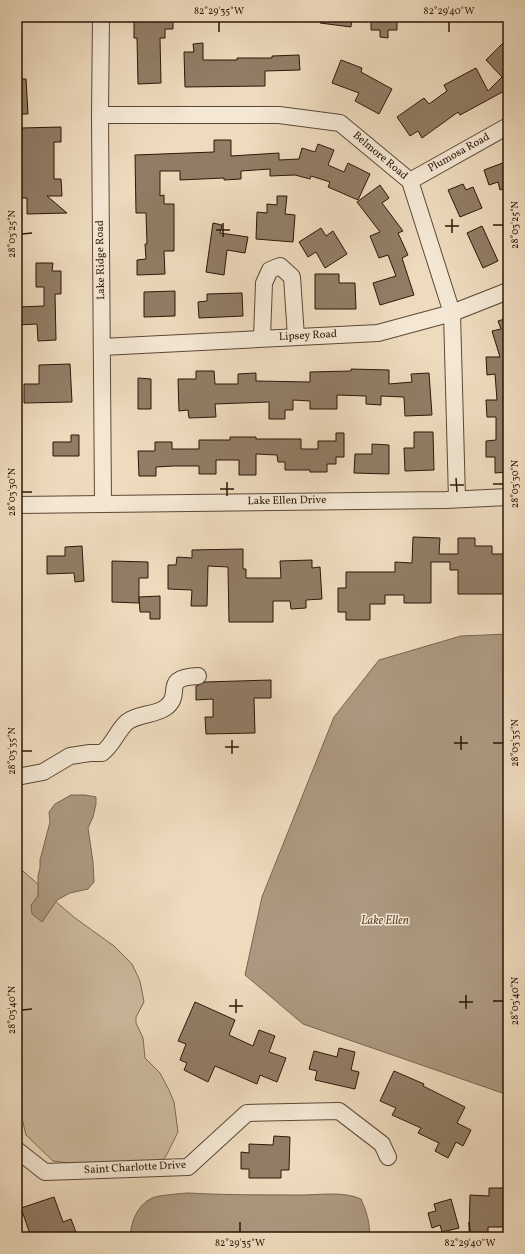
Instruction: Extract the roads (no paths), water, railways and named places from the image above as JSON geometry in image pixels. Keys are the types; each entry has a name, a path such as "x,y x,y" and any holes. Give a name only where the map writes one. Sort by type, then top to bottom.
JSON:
{"street":[{"name":"Lake Ridge Road","path":"101,17 100,115 103,503"},
{"name":"Belmore Road","path":"100,115 279,115 340,123 410,181 452,313 457,499"},
{"name":"Plumosa Road","path":"410,181 508,126"},
{"path":"262,338 264,283 270,270 280,266 292,277 296,337"},
{"name":"Lipsey Road","path":"102,347 378,333 452,313 508,291"},
{"name":"Lake Ellen Drive","path":"17,505 508,497"},
{"path":"17,777 43,772 70,756 102,753 108,749 121,728 129,721 165,709 173,699 176,684 179,679 198,676"},
{"name":"Saint Charlotte Drive","path":"17,1150 45,1172 188,1167 247,1113 339,1111 382,1144 388,1157"}],"water":[{"name":"Lake Ellen","path":"508,634 508,1095 303,1024 245,975 262,897 334,717 379,660 461,636"},
{"path":"71,795 96,797 93,817 88,828 93,862 94,882 88,889 70,893 57,900 42,922 32,914 31,905 38,896 40,860 50,822 49,812 55,804"},
{"path":"187,1193 347,1195 361,1199 369,1222 369,1237 130,1237 133,1220 139,1209 147,1201 159,1196"}]}
